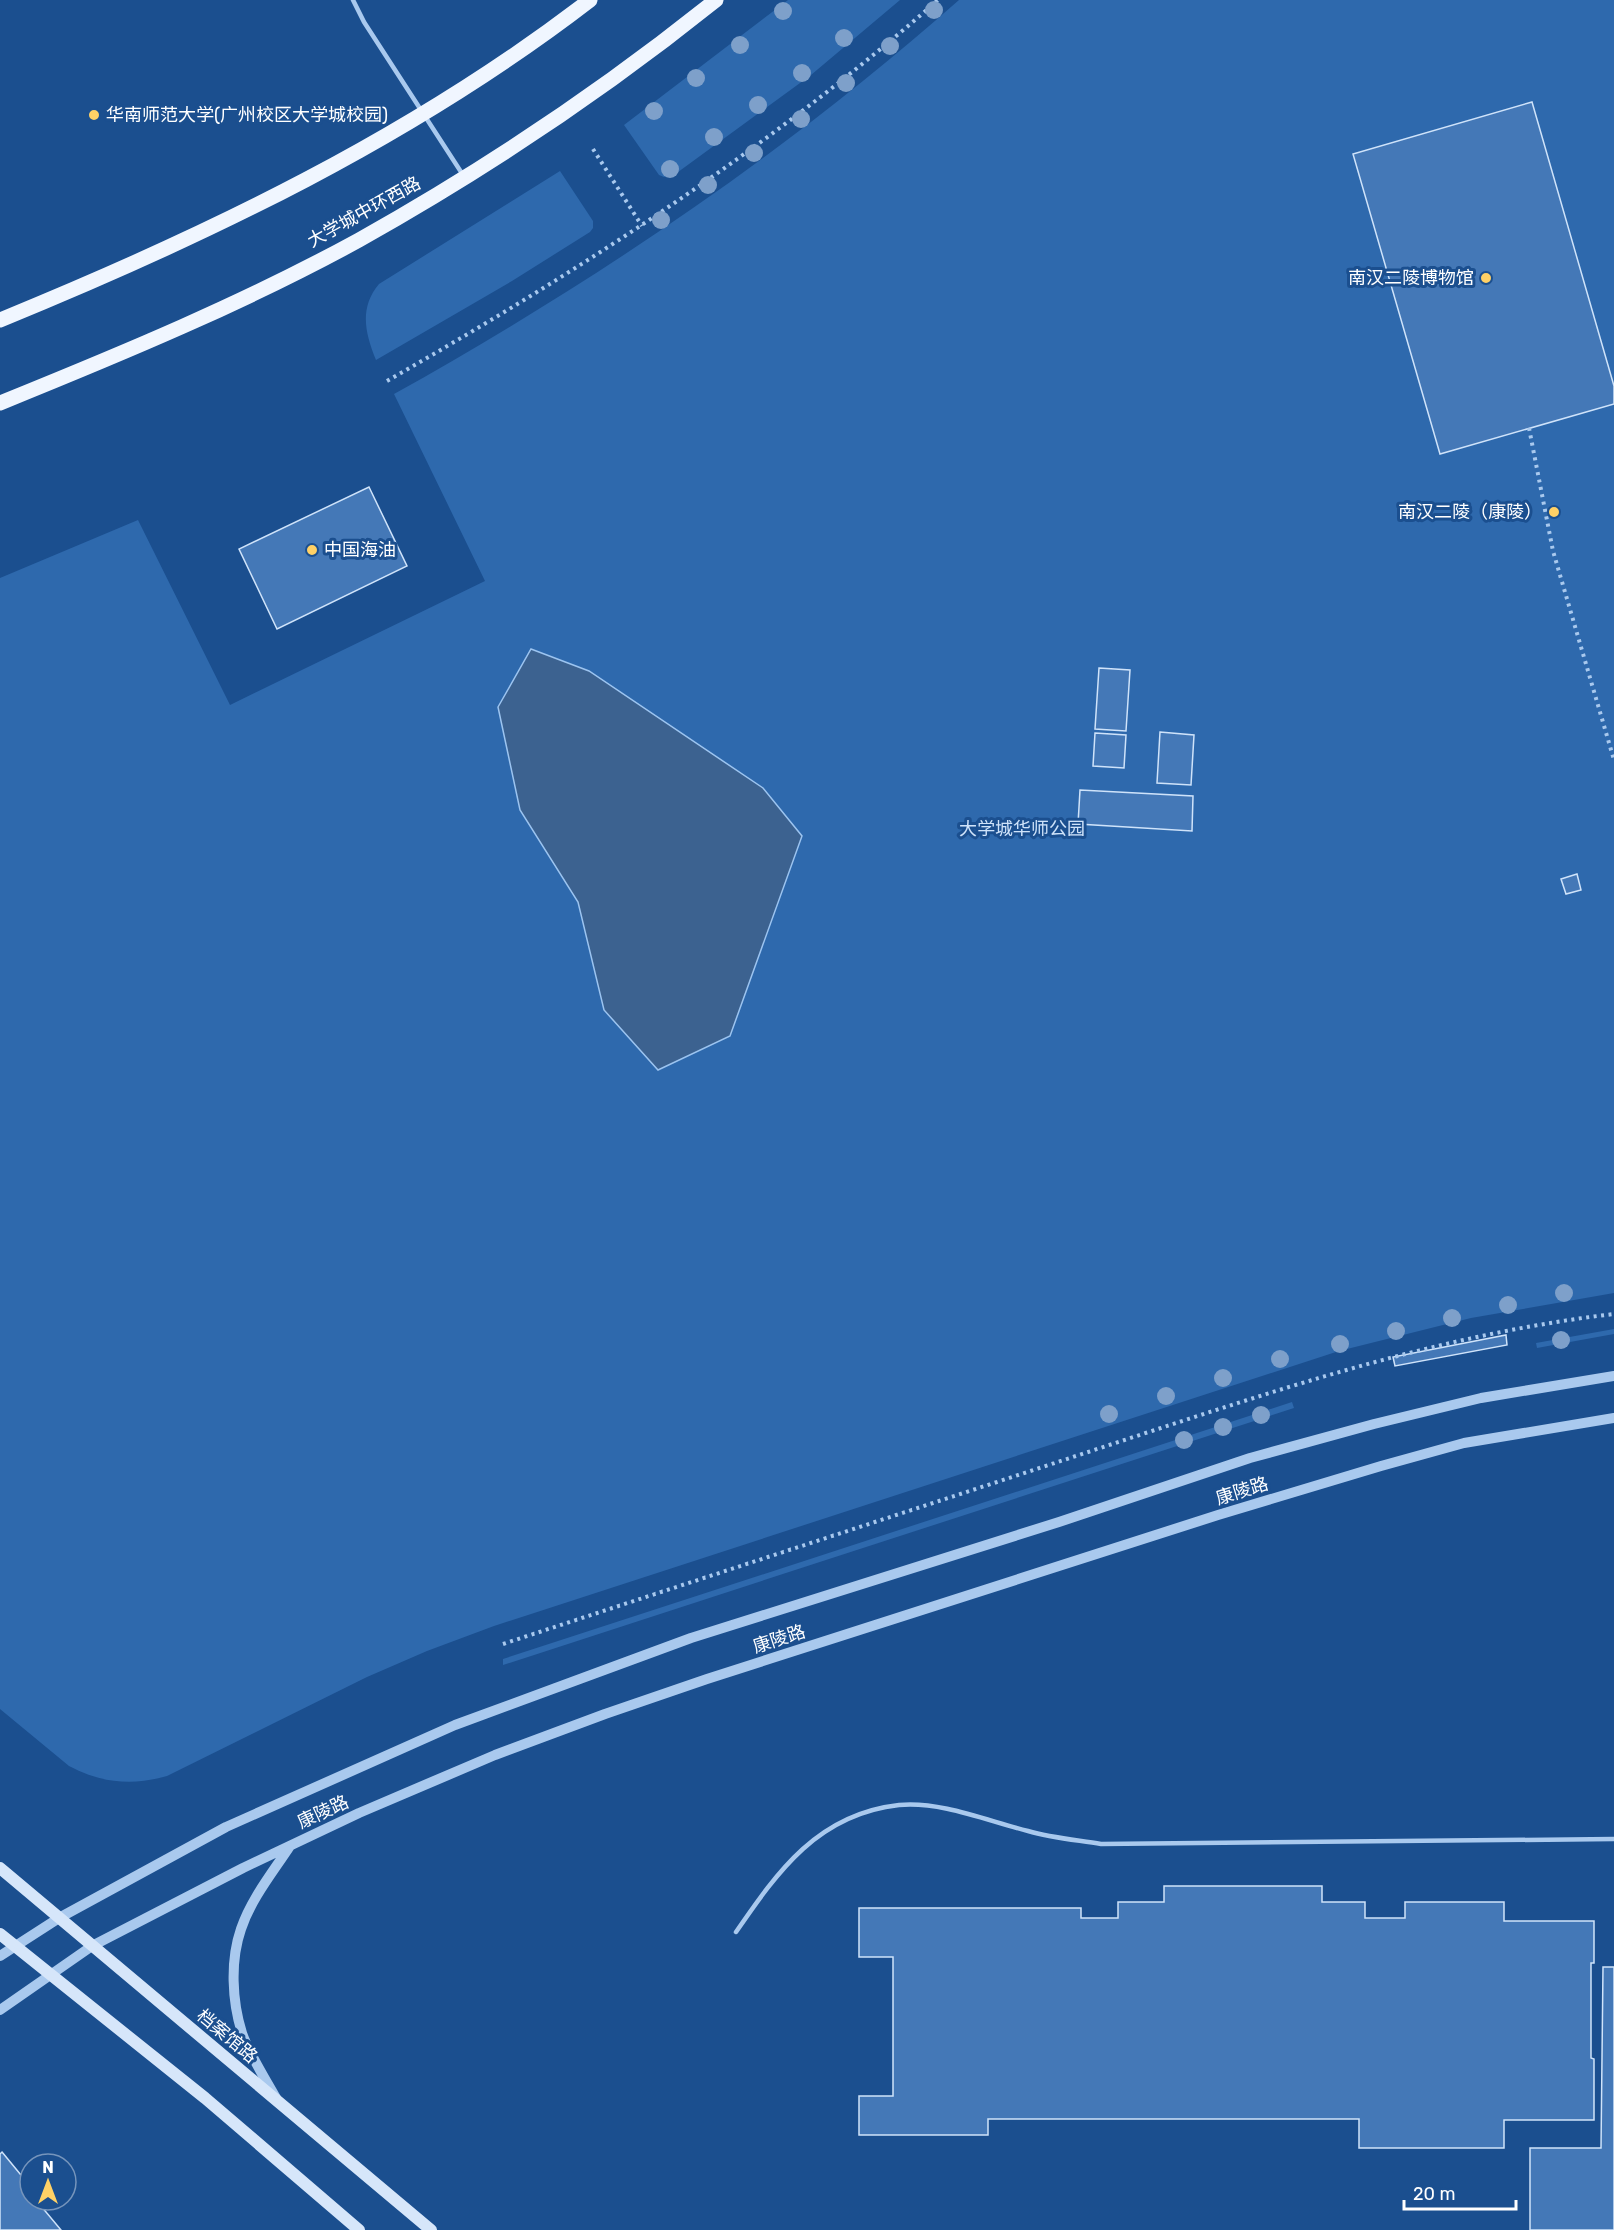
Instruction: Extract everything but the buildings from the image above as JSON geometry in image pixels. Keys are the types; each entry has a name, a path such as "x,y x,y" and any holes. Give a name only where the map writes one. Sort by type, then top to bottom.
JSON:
{"main road":[{"path":"0,320 247,211 321,173 509,58 590,0"},
{"name":"大学城中环西路","path":"0,403 85,368 281,280 358,240 464,177 604,86 716,0"},
{"name":"档案馆路","path":"0,1868 431,2230"},
{"path":"0,1934 205,2098 359,2230"}],"street":[{"name":"康陵路","path":"0,1956 59,1918 226,1827 444,1730 691,1638 1284,1449 1480,1398 1614,1376"},
{"name":"康陵路","path":"0,2010 92,1946 223,1878 359,1813 495,1755 707,1679 1218,1515 1464,1443 1614,1418"},
{"path":"277,2101 242,2034 234,1992 234,1960 241,1929 254,1902 290,1845"}],"lane":[{"path":"353,0 364,22 464,177"},
{"path":"736,1932 770,1882 813,1840 838,1824 871,1811 900,1805 942,1808 1031,1832 1101,1844 1614,1839"}],"path":[{"path":"387,381 484,326 642,226 712,178 859,67 938,0"},
{"path":"593,149 642,226"},
{"path":"1529,428 1553,551 1614,760"},
{"path":"503,1644 1362,1364 1441,1344 1528,1326 1614,1314"}],"green space":[{"path":"788,0 900,0 811,75 674,175 664,177 659,175 624,125"},
{"name":"大学城华师公园","path":"959,0 1614,0 1614,1293 1471,1318 1339,1351 494,1626 367,1677 167,1776 129,1782 105,1779 81,1772 69,1766 0,1709 0,578 138,520 230,705 485,581 394,394 543,307 687,212 826,110"},
{"path":"560,171 593,221 593,228 590,232 512,281 376,360 369,340 366,311 379,284"},
{"path":"1614,1329 1614,1334 1537,1348 1536,1343"},
{"path":"1292,1402 1294,1408 503,1665 503,1659"}],"shaded area":[{"path":"531,649 589,671 763,788 802,836 730,1036 658,1070 604,1010 578,902 520,810 498,707"}],"place":[{"name":"华南师范大学(广州校区大学城校园)","path":"94,115"},
{"name":"南汉二陵博物馆","path":"1486,278"},
{"name":"南汉二陵（康陵）","path":"1554,512"},
{"name":"中国海油","path":"312,550"}]}
